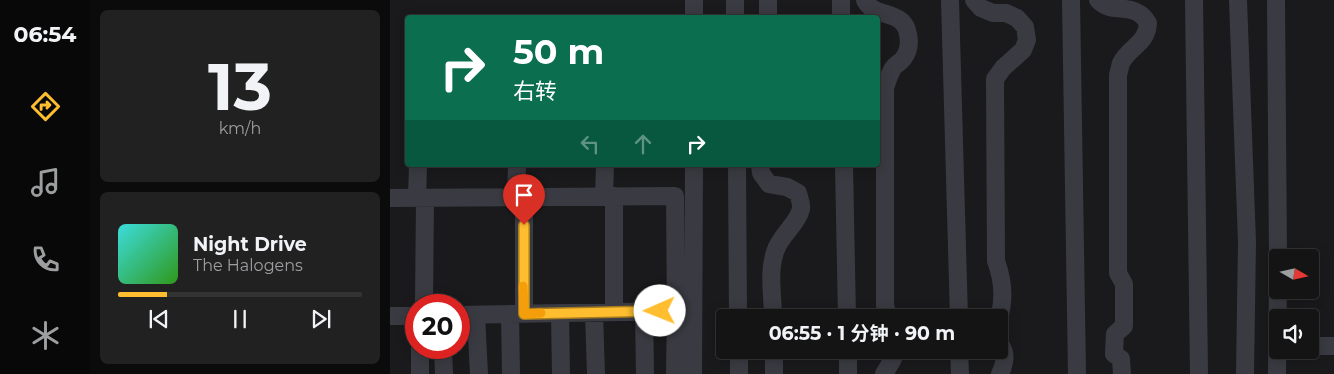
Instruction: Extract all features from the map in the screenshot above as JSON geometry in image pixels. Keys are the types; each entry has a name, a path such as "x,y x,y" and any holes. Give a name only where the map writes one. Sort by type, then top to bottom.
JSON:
{"lane":[{"path":"694,0 694,15"},
{"path":"735,0 735,15"},
{"path":"768,0 768,15"},
{"path":"841,0 841,15"},
{"path":"865,0 867,4 878,12 894,16 906,26 910,42 904,58 893,68 885,88 885,309"},
{"path":"950,0 959,309"},
{"path":"974,0 982,8 993,13 1006,13 1017,18 1025,27 1027,40 1023,50 995,79 996,260 1002,277 1002,309"},
{"path":"1071,0 1077,374"},
{"path":"1098,0 1106,7 1128,9 1140,13 1148,23 1148,32 1122,62 1118,75 1118,273 1124,284 1124,326 1115,334 1114,354 1121,359 1122,374"},
{"path":"1194,0 1199,374"},
{"path":"1238,0 1246,242 1245,374"},
{"path":"1276,0 1278,249"},
{"path":"418,167 424,294"},
{"path":"511,374 517,314 520,197 517,167"},
{"path":"605,167 609,196 614,312"},
{"path":"693,374 694,167"},
{"path":"737,167 738,309"},
{"path":"760,167 761,173 769,184 787,186 798,193 801,207 795,221 782,237 774,252 772,271 773,309"},
{"path":"844,167 847,309"},
{"path":"390,198 675,196 675,374"},
{"path":"644,311 645,374"},
{"path":"470,315 676,311"},
{"path":"594,312 596,374"},
{"path":"560,313 562,374"},
{"path":"390,316 405,316"},
{"path":"470,330 479,374"},
{"path":"1319,346 1334,346"},
{"path":"420,359 420,374"},
{"path":"432,359 432,374"},
{"path":"443,359 444,374"},
{"path":"739,359 739,374"},
{"path":"774,359 774,374"},
{"path":"848,359 848,374"},
{"path":"884,374 893,359"},
{"path":"960,359 960,374"},
{"path":"1000,374 1005,359"},
{"path":"1277,359 1277,374"}],"slow traffic":[{"path":"523,286 524,314 541,313"}],"route":[{"path":"524,225 524,314 660,311"}]}
